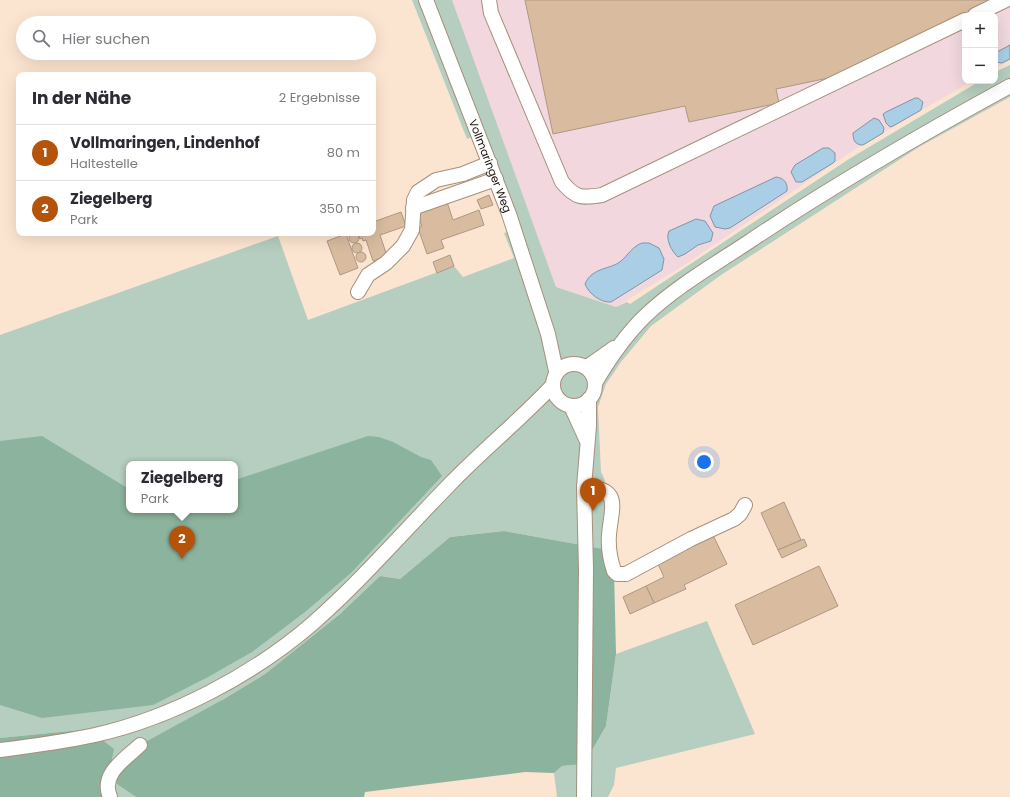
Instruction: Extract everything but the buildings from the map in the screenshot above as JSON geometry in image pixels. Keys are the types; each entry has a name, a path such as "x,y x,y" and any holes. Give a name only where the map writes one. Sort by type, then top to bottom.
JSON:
{"street":[{"name":"Vollmaringer Weg","path":"426,0 509,214 548,334 556,371"},
{"path":"489,0 491,14 562,182 571,193 584,198 602,195 962,21"},
{"path":"981,12 1006,0"},
{"path":"595,383 620,344 644,317 669,296 791,214 871,164 1010,86"},
{"path":"358,292 368,275 386,263 403,246 412,230 413,208 418,192 424,186 436,180 463,174 490,163"},
{"path":"463,174 468,189"},
{"path":"413,208 496,179"},
{"name":"Vollmaringer Weg","path":"548,334 558,349 581,365"},
{"path":"0,750 96,735 132,724 167,712 210,692 260,663 311,624 362,576 489,444 526,413 552,386 556,371 563,366 581,365 620,344"},
{"path":"581,365 594,377 595,383 595,389 589,400 584,487 586,569 584,797"},
{"path":"552,386 582,427 587,443"},
{"path":"526,413 565,403 581,405 589,400"},
{"path":"584,487 601,489 612,498 614,505 609,550 614,571 621,574 637,568 691,539 734,519 740,514 745,505"},
{"path":"110,797 108,791 108,778 117,766 140,745"}],"shaded area":[{"path":"451,0 1010,0 1010,60 998,66 998,12 962,12 962,84 967,84 854,150 683,266 616,307 556,287"}],"green space":[{"path":"412,0 452,0 556,287 616,307 627,302 630,304 849,159 975,84 998,84 998,71 1010,65 1010,97 919,147 721,275 651,326 621,362 606,384 598,407 601,472 607,489 609,510 609,550 504,531 450,537 400,579 380,576 340,614 265,674 224,699 108,778 136,797 110,797 80,730 0,738 0,335 278,236 308,320 454,266 463,277 514,258 504,233 508,232 473,137 467,139"},
{"path":"42,436 126,487 126,513 238,513 238,479 368,436 379,437 393,442 421,457 431,460 442,476 351,573 305,612 252,652 208,677 153,705 42,718 0,705 0,441"},
{"path":"504,531 609,550 614,571 616,654 606,726 584,764 562,766 554,773 525,772 365,792 364,797 136,797 108,778 110,797 0,797 0,738 80,730 96,735 114,749 108,777 140,745 224,699 265,674 340,614 380,576 400,579 450,537"},
{"path":"707,621 755,734 616,768 614,785 608,797 557,797 554,773 562,766 584,764 606,726 616,654"}],"water":[{"path":"1010,45 1010,59 1002,63 998,62 998,51"},
{"path":"915,98 918,98 923,102 921,110 893,126 890,127 886,123 883,114"},
{"path":"874,118 879,120 884,128 883,133 863,145 856,143 853,133"},
{"path":"823,148 829,148 835,153 835,161 802,182 796,182 791,172 795,165"},
{"path":"776,177 785,181 787,191 730,228 725,229 715,227 710,216 714,206"},
{"path":"696,219 705,221 713,233 711,241 698,245 678,257 670,245 668,238 669,231"},
{"path":"642,243 649,243 659,248 664,259 662,270 611,302 603,301 592,294 585,284 588,278 592,274 617,264 633,248"}],"place":[{"name":"Vollmaringen, Lindenhof","path":"593,511"},
{"name":"Ziegelberg","path":"182,559"}]}
